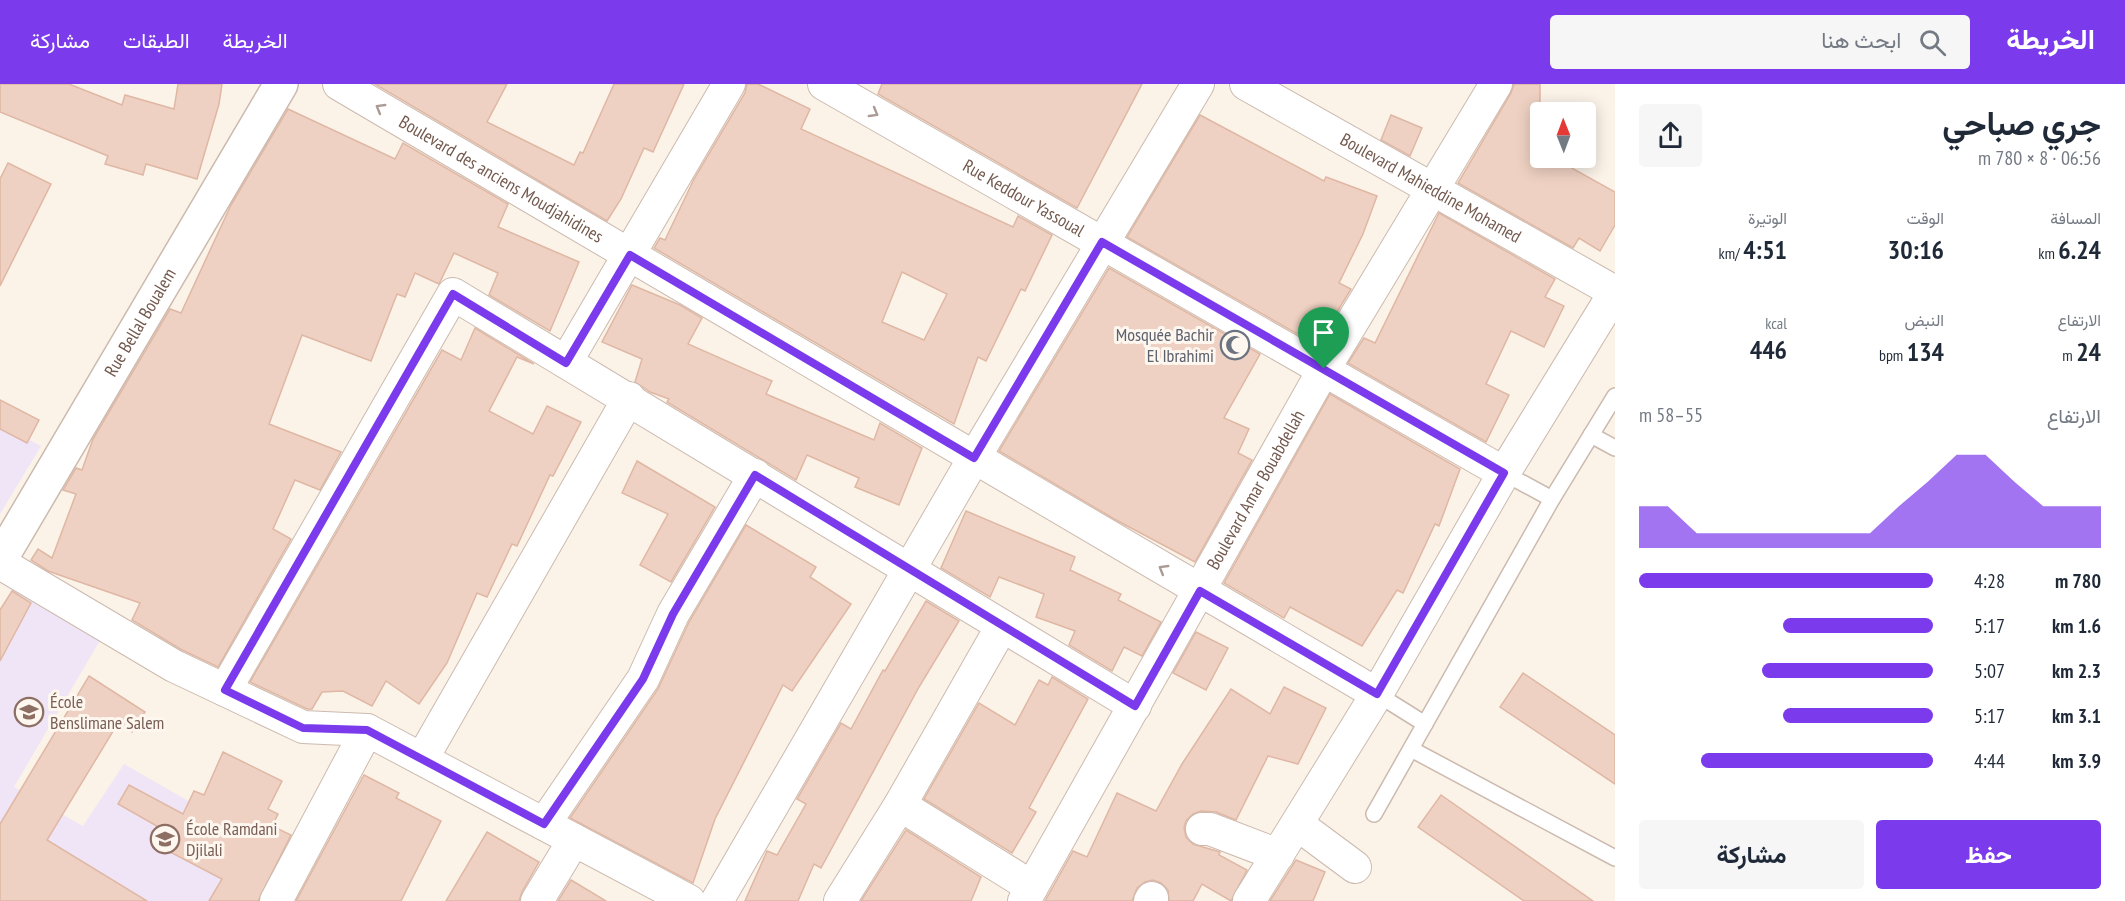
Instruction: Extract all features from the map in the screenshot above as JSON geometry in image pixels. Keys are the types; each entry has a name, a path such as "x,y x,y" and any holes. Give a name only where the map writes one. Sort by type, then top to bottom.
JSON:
{"street":[{"name":"Rue Bellal Boualem","path":"0,561 281,84"},
{"name":"Boulevard des anciens Moudjahidines","path":"339,84 1377,694"},
{"path":"566,363 729,84"},
{"name":"Rue Keddour Yassoual","path":"824,84 1504,473"},
{"path":"717,901 974,458 1198,84"},
{"name":"Boulevard Mahieddine Mohamed","path":"1246,84 1433,192 1615,292"},
{"name":"Boulevard Amar Bouabdellah","path":"1028,894 1324,369 1497,84"},
{"path":"1249,901 1377,694 1504,473 1615,292"},
{"path":"225,690 453,294 1135,706"},
{"path":"422,759 628,398"},
{"path":"544,824 643,679 673,614 755,475"},
{"path":"0,561 174,666 303,728 367,730 689,901"},
{"path":"840,901 900,805 1002,626"},
{"path":"284,898 367,730"},
{"path":"900,805 1028,894"},
{"path":"1297,824 1355,867"},
{"path":"1202,829 1210,829 1278,855"},
{"path":"537,901 574,840"}],"lane":[{"path":"1374,814 1552,499 1615,396"},
{"path":"1591,435 1615,448"},
{"path":"1504,473 1552,499"},
{"path":"1377,694 1425,724"},
{"path":"1411,749 1615,858"}],"shaded area":[{"path":"0,424 41,446 0,514"},
{"path":"14,587 102,637 14,787 83,826 124,764 277,852 249,901 60,901 0,864 0,610"}],"building":[{"path":"0,84 69,84 122,105 125,95 174,109 178,84 222,84 219,104 197,179 146,164 143,175 105,164 108,156 0,112"},
{"path":"375,84 507,84 487,122 574,165 580,152 583,153 614,84 684,84 653,152 644,148 621,199 607,221"},
{"path":"747,84 758,84 810,109 801,129 1013,227 1018,216 1052,235 1025,291 1021,289 986,361 978,357 954,424 654,248 660,238 665,240 694,179 745,93","holes":["902,272 947,294 924,340 882,322"]},
{"path":"882,84 1142,84 1077,208 878,94"},
{"path":"1514,84 1540,84 1540,102 1530,102 1530,168 1572,168 1615,192 1615,225 1600,251 1579,238 1573,248 1458,183 1511,93"},
{"path":"288,109 395,159 403,143 508,204 498,227 579,262 550,331 489,295 498,273 454,253 439,284 415,273 405,297 397,294 371,361 302,335 269,424 341,452 320,490 295,480 273,529 291,539 218,667 182,650 132,620 140,603 48,571 31,560 38,549 52,558 76,494 63,490 76,468 82,470 93,439 170,309 181,313 231,205"},
{"path":"1200,115 1324,181 1326,177 1377,196 1363,234 1339,283 1351,289 1317,345 1127,237"},
{"path":"1391,115 1422,128 1410,156 1381,140"},
{"path":"8,163 51,184 0,286 0,179"},
{"path":"1439,213 1555,279 1545,297 1564,306 1544,347 1511,331 1486,384 1509,395 1486,442 1348,363 1364,338 1375,343"},
{"path":"1109,268 1260,354 1224,418 1249,429 1238,453 1252,460 1195,562 1116,520 999,451"},
{"path":"632,285 680,305 702,318 688,344 772,381 766,394 874,440 880,423 922,448 899,505 855,487 859,478 807,455 796,480 667,402 669,399 650,392 635,382 642,359 602,342"},
{"path":"475,328 534,364 517,357 489,411 533,434 547,406 581,422 553,476 550,475 517,546 512,544 487,597 477,593 447,663 419,704 386,681 372,706 343,691 322,692 312,709 307,709 250,682 442,350 461,360"},
{"path":"1330,394 1460,469 1439,526 1435,524 1403,593 1397,590 1362,646 1290,607 1284,618 1224,583"},
{"path":"0,400 39,420 27,443 0,429"},
{"path":"637,461 715,507 671,582 640,565 668,514 622,493"},
{"path":"966,511 1075,557 1070,570 1121,594 1118,600 1161,622 1142,656 1124,647 1112,671 1069,645 1075,631 1036,617 1044,594 999,577 990,597 941,568"},
{"path":"746,525 816,567 810,577 851,604 792,691 783,685 715,819 693,883 570,818 658,689 689,622"},
{"path":"12,591 31,603 0,661 0,610"},
{"path":"926,601 959,621 919,687 821,868 814,864 798,901 745,901 767,851 777,855 806,804 797,799 841,723 851,729 883,670 885,671"},
{"path":"1196,632 1228,648 1206,690 1173,673"},
{"path":"1523,673 1615,735 1615,784 1500,707"},
{"path":"89,676 145,712 132,732 118,723 47,840 147,901 0,901 0,824"},
{"path":"1052,677 1088,699 1029,808 1036,812 1012,853 924,799 979,703 1015,725 1039,680 1048,685"},
{"path":"1284,687 1326,708 1298,764 1268,756 1236,820 1216,812 1201,811 1193,814 1186,821 1184,828 1186,837 1193,844 1220,852 1219,855 1247,870 1231,901 1202,884 1193,901 1169,901 1168,890 1161,883 1153,880 1137,888 1132,901 1045,901 1073,851 1087,857 1117,793 1156,811 1182,764 1231,689 1270,714"},
{"path":"223,752 282,781 268,809 278,814 272,826 291,835 258,901 209,901 222,879 170,852 178,838 118,804 129,785 183,814 194,791 204,795"},
{"path":"364,775 399,793 396,798 441,821 401,901 296,901"},
{"path":"1441,795 1593,901 1524,901 1418,827"},
{"path":"906,830 981,877 971,901 861,901"},
{"path":"487,832 539,862 519,901 446,901"},
{"path":"1296,860 1325,872 1313,901 1270,901"},
{"path":"571,880 606,901 558,901"}],"place":[{"name":"Mosquée Bachir El Ibrahimi","path":"1235,345"},
{"name":"École Benslimane Salem","path":"29,712"},
{"name":"École Ramdani Djilali","path":"165,839"}],"route":[{"path":"1102,242 1324,369 1504,473 1377,694 1200,591 1135,706 755,475 673,614 643,679 544,824 367,730 303,728 225,690 453,294 566,363 630,255 974,458 1102,242"}]}
